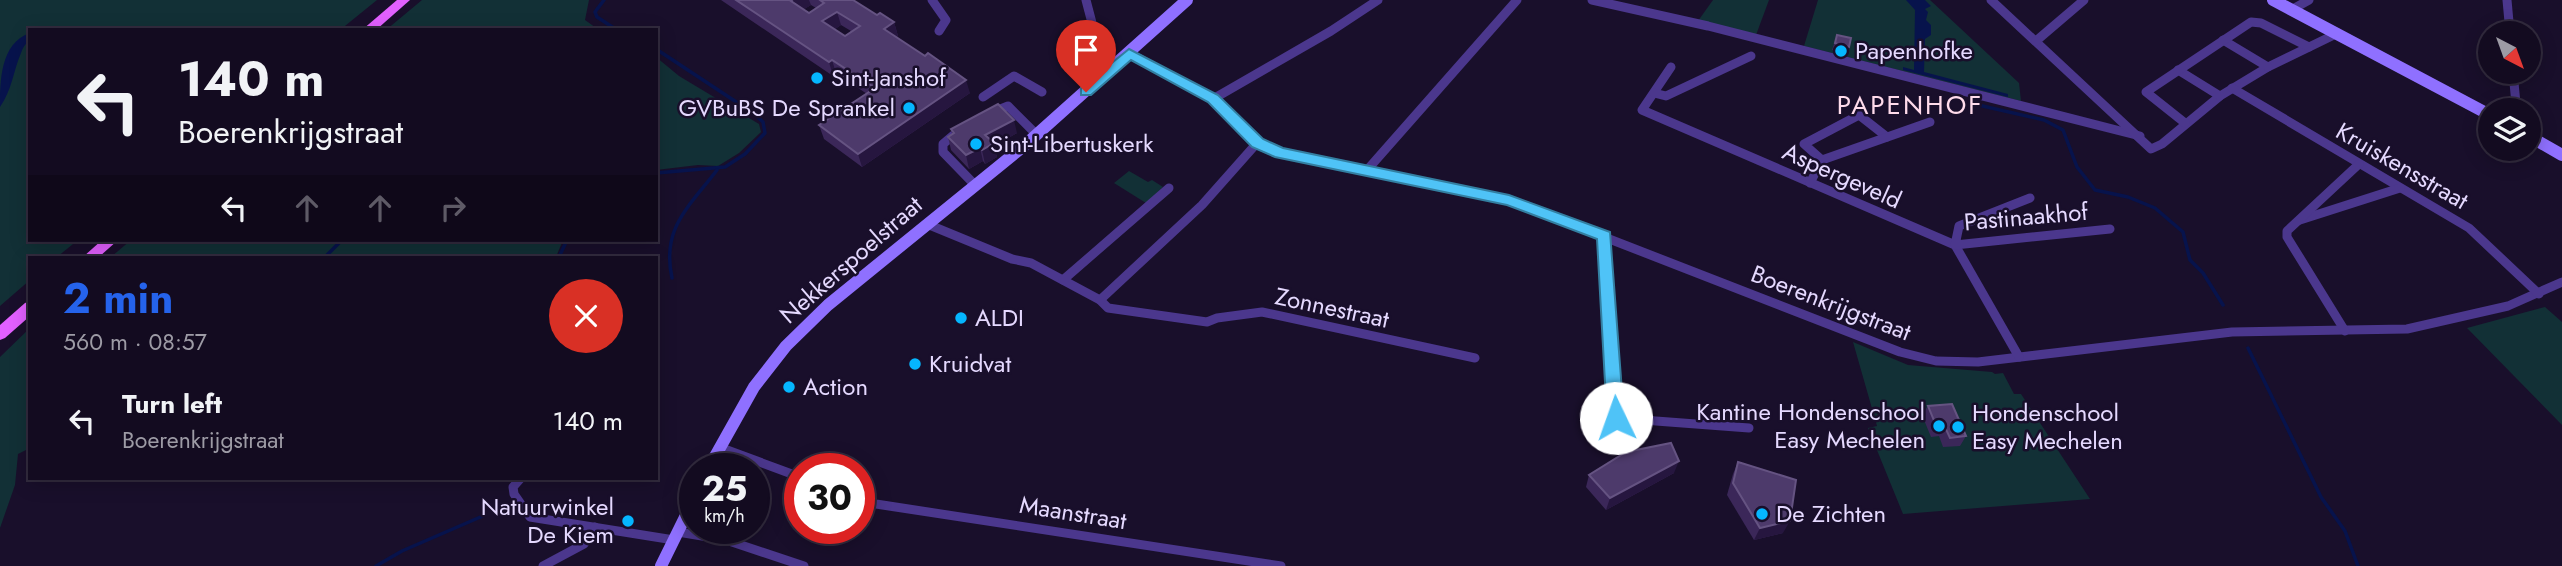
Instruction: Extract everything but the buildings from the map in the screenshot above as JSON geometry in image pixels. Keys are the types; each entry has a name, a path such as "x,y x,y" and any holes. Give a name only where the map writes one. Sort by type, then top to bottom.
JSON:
{"main road":[{"path":"370,28 404,0"},
{"name":"Nekkerspoelstraat","path":"716,453 754,387 786,346 828,305 1037,135 1187,0"},
{"path":"2273,0 2478,109"},
{"path":"2541,142 2562,155"},
{"path":"91,256 109,242"},
{"path":"0,334 28,309"},
{"path":"661,566 679,530"}],"street":[{"path":"932,0 944,13 946,20 939,31"},
{"path":"1086,0 1101,61 1111,69"},
{"path":"1213,99 1331,31 1378,0"},
{"path":"1368,169 1517,0"},
{"path":"1592,0 1708,26 2140,136"},
{"path":"1991,0 2151,149 2162,144 2232,88 2338,33"},
{"path":"2036,41 2084,0"},
{"path":"2291,9 2309,0"},
{"path":"2507,0 2509,21"},
{"path":"2185,123 2146,92 2223,40 2255,21 2309,47"},
{"path":"2223,40 2268,67"},
{"name":"Boerenkrijgstraat","path":"1129,53 1213,99 1258,143 1280,153 1509,200 1900,352 1937,361 1978,362 2232,332 2407,329 2508,306 2562,282"},
{"path":"1671,67 1654,93 1666,96 1751,56"},
{"path":"2178,70 2220,96"},
{"path":"983,97 1014,76 1042,92"},
{"name":"Kruiskensstraat","path":"2232,88 2469,228 2539,294"},
{"name":"Aspergeveld","path":"1654,93 1643,110 1955,245"},
{"path":"989,115 1008,106 1037,135"},
{"path":"1822,160 1804,144 1859,115 1887,137"},
{"path":"1810,183 1822,160 1930,122"},
{"path":"970,126 950,137 943,144 943,152 975,186"},
{"path":"1100,300 1202,205 1258,143"},
{"path":"2345,331 2287,237 2287,232 2360,164"},
{"path":"1063,280 1169,188"},
{"path":"2295,222 2400,188"},
{"name":"Pastinaakhof","path":"2030,198 1959,226 1955,245 2110,229"},
{"name":"Zonnestraat","path":"927,224 1012,259 1031,263 1100,300 1108,307 1207,322 1217,318 1262,312 1475,358"},
{"path":"1605,236 1616,418 1749,428"},
{"path":"1955,245 2019,357"},
{"path":"719,447 784,471"},
{"path":"519,480 513,487 514,494 530,517 676,536 691,532 804,566"},
{"name":"Maanstraat","path":"875,504 1280,566"},
{"path":"542,566 584,544 595,527"}],"green space":[{"path":"0,0 377,0 342,28 28,28 28,242 76,242 58,256 28,256 28,282 0,306"},
{"path":"422,0 589,0 585,20 596,28 388,28"},
{"path":"1713,0 1769,0 1756,35 1698,21"},
{"name":"PAPENHOF","path":"1818,0 1930,0 2019,83 2021,101 1804,46"},
{"path":"658,59 679,76 759,124 761,132 739,153 718,166 698,165 658,170"},
{"path":"1129,171 1163,187 1146,203 1114,183"},
{"path":"129,242 562,242 556,256 112,256"},
{"path":"2545,307 2562,322 2562,425 2467,328"},
{"path":"28,330 28,449 18,454 15,485 0,528 0,357"},
{"name":"Hondenschool Easy Mechelen","path":"1853,342 1908,365 2003,373 2014,394 2021,394 2090,499 1903,514 1868,428 1877,426"}],"shaded area":[{"path":"1906,0 1925,0 1931,6 1925,9 1928,12 1926,20 1931,25 1931,35 1925,39 1924,72 2008,94 2008,97 1903,70 1903,67 1914,70 1915,10"},
{"path":"28,34 28,41 0,107 4,64 7,54 20,38"}],"waterway":[{"path":"604,0 595,12 597,17 614,28"},
{"path":"658,50 753,113 763,122 765,133 745,154 725,167 658,173"},
{"path":"1974,104 2044,120 2063,130 2077,167 2095,190 2128,197 2155,208 2183,232 2190,260 2203,273 2223,305"},
{"path":"672,278 670,245 674,232 688,207 717,170"},
{"path":"326,256 340,242"},
{"path":"559,256 566,242"},
{"path":"2248,348 2321,497 2345,531 2358,566"},
{"path":"376,566 402,551 485,515"}],"place":[{"name":"Papenhofke","path":"1841,51"},
{"name":"Sint-Janshof","path":"817,78"},
{"name":"GVBuBS De Sprankel","path":"909,108"},
{"name":"Sint-Libertuskerk","path":"976,144"},
{"name":"ALDI","path":"961,318"},
{"name":"Kruidvat","path":"915,364"},
{"name":"Action","path":"789,387"},
{"name":"Kantine Hondenschool Easy Mechelen","path":"1939,426"},
{"name":"Hondenschool Easy Mechelen","path":"1958,427"},
{"name":"De Zichten","path":"1762,514"},
{"name":"Natuurwinkel De Kiem","path":"628,521"}],"district":[{"name":"PAPENHOF","path":"1910,105"}],"route":[{"path":"1086,92 1129,53 1213,99 1258,143 1280,153 1509,200 1605,236 1616,418"}]}
